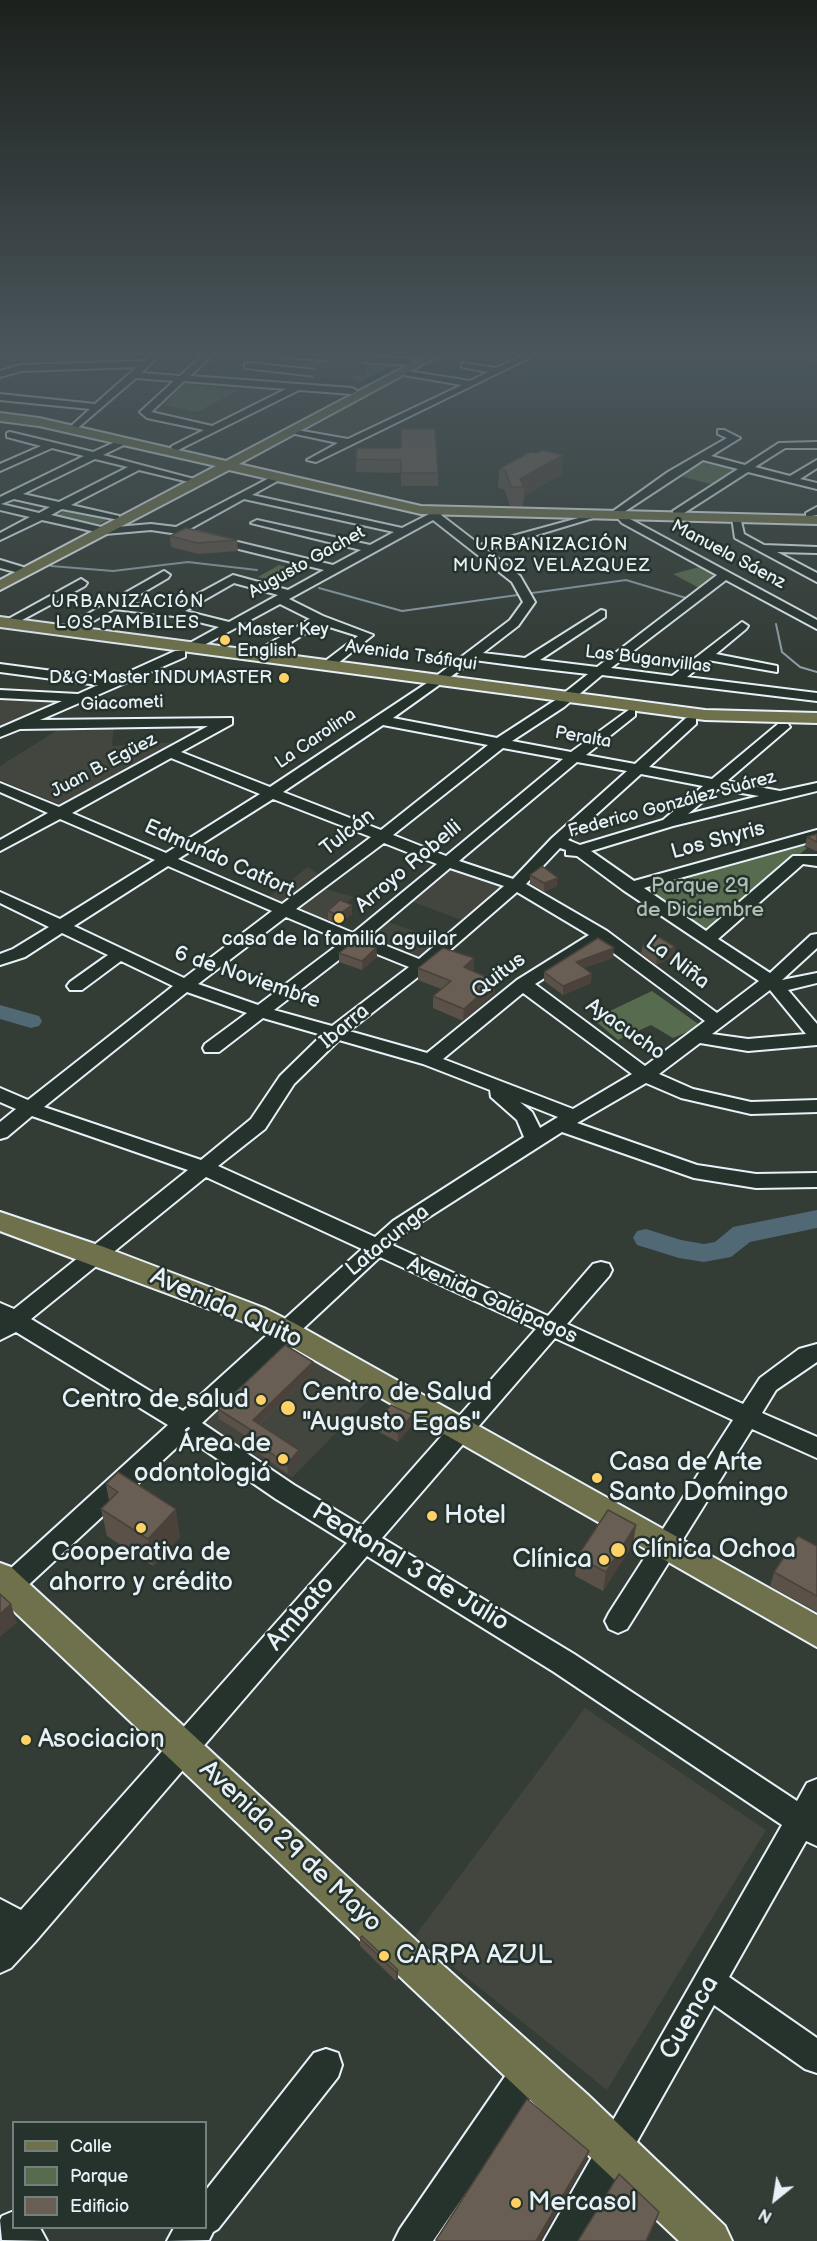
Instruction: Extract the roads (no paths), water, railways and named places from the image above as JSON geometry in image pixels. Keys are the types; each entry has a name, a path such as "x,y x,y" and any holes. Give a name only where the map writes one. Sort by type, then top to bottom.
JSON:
{"main road":[{"path":"210,459 429,506 736,519 815,515"},
{"path":"215,459 277,477 437,513 589,516 677,513 815,515"},
{"path":"0,586 233,459"},
{"path":"0,578 100,530 115,518 189,478 234,459"},
{"name":"Avenida Tsáfiqui","path":"2,625 69,630 186,650 327,664 436,683"},
{"name":"Avenida Tsáfiqui","path":"2,625 564,700 705,715 817,718"},
{"name":"Avenida Tsáfiqui","path":"564,700 630,713 691,721 817,727"},
{"name":"Avenida Quito","path":"0,1221 95,1254 254,1315 817,1632"},
{"name":"Avenida 29 de Mayo","path":"3,1586 184,1748 616,2150 710,2241"}],"street":[{"path":"0,468 21,459"},
{"path":"0,501 87,459"},
{"path":"102,459 189,478"},
{"path":"619,515 700,459"},
{"path":"708,459 817,486"},
{"path":"677,513 761,459"},
{"path":"791,480 817,463"},
{"path":"0,537 136,467"},
{"path":"178,531 277,477"},
{"path":"12,495 115,518"},
{"path":"243,496 404,531"},
{"path":"224,542 287,506"},
{"path":"0,507 100,530 151,527 178,531 333,569"},
{"name":"Augusto Gachet","path":"0,733 186,650 437,513"},
{"name":"La Carolina","path":"0,960 19,953 165,858 270,794 436,683 514,623 526,595 479,549 437,513"},
{"name":"Manuela Sáenz","path":"619,515 816,622"},
{"path":"479,549 589,516"},
{"path":"736,519 739,536 817,578"},
{"path":"249,528 370,549"},
{"path":"758,547 817,550"},
{"path":"0,564 19,569"},
{"name":"Tulcán","path":"0,1132 185,985 285,911 501,742 564,700 692,603 726,574"},
{"path":"69,630 164,575"},
{"path":"174,612 233,579 284,597 319,619 367,636 327,664"},
{"path":"2,625 81,583"},
{"path":"113,605 174,612 229,626"},
{"path":"527,663 601,614"},
{"path":"259,656 319,619"},
{"path":"674,681 742,626"},
{"name":"Las Buganvillas","path":"474,656 817,697"},
{"path":"705,656 736,660 772,669"},
{"path":"0,668 115,683"},
{"path":"0,694 81,697"},
{"name":"Arroyo Robelli","path":"212,1048 355,940 630,713"},
{"name":"Peralta","path":"379,720 780,796"},
{"name":"Giacometi","path":"18,725 227,721"},
{"name":"Juan B. Egüez","path":"0,846 227,721"},
{"name":"Ibarra","path":"5,1321 95,1254 258,1124 287,1080 335,1033 422,966 516,885 558,841 691,721"},
{"path":"668,823 783,727"},
{"name":"La Niña","path":"171,753 447,862 516,885 601,934 718,1022"},
{"name":"Edmundo Catfort","path":"0,787 285,911 422,966"},
{"name":"Federico González Suárez","path":"538,862 668,823 817,787"},
{"name":"Los Shyris","path":"629,887 817,836"},
{"path":"558,841 579,850 629,887 774,984 817,1038"},
{"path":"707,939 799,859 817,861"},
{"name":"6 de Noviembre","path":"0,897 185,985 261,1012 430,1060 567,1120 694,1171 756,1181 817,1180"},
{"name":"Quitus","path":"430,1060 523,984 601,934"},
{"name":"Latacunga","path":"3,1586 185,1424 399,1226 535,1139 645,1075 774,984 817,939"},
{"path":"76,986 120,954"},
{"path":"774,984 817,978"},
{"name":"Ayacucho","path":"523,984 645,1075 688,1094 751,1108 817,1106"},
{"path":"699,1037 748,1045 817,1038"},
{"name":"6 de Noviembre","path":"487,1083 525,1117 535,1139"},
{"name":"Avenida Galápagos","path":"0,1094 31,1109 204,1168 817,1448"},
{"name":"Ambato","path":"0,1957 12,1923 184,1748 461,1431 549,1326 601,1270"},
{"name":"Peatonal 3 de Julio","path":"5,1321 185,1424 285,1492 564,1663 809,1826"},
{"path":"618,1620 768,1384 807,1355 817,1353"},
{"name":"Cuenca","path":"562,2241 710,1983 809,1826 817,1793"},
{"path":"710,1983 817,2057"},
{"path":"207,2216 326,2065"},
{"path":"412,2241 529,2071"},
{"path":"0,2214 12,2224"},
{"path":"185,2241 196,2229"}],"waterway":[{"path":"51,566 113,571 188,562 257,570"},
{"path":"319,588 402,611 626,580 686,598"},
{"path":"776,624 782,652 800,667 817,672"},
{"path":"0,1012 31,1021"},
{"path":"646,1238 679,1249 704,1253 722,1250 742,1234 817,1219"}],"place":[{"name":"Master Key English","path":"225,640"},
{"name":"D&G Master INDUMASTER","path":"284,678"},
{"name":"casa de la familia aguilar","path":"339,918"},
{"name":"Centro de salud","path":"261,1400"},
{"name":"Centro de Salud \"Augusto Egas\"","path":"288,1408"},
{"name":"Área de odontologiá","path":"283,1459"},
{"name":"Casa de Arte Santo Domingo","path":"597,1478"},
{"name":"Hotel","path":"432,1516"},
{"name":"Cooperativa de ahorro y crédito","path":"141,1528"},
{"name":"Clínica Ochoa","path":"618,1550"},
{"name":"Clínica","path":"604,1560"},
{"name":"Asociacion","path":"26,1740"},
{"name":"CARPA AZUL","path":"384,1956"},
{"name":"Mercasol","path":"516,2203"}],"district":[{"name":"URBANIZACIÓN MUÑOZ VELAZQUEZ","path":"552,555"},
{"name":"URBANIZACIÓN LOS PAMBILES","path":"128,612"}],"park label":[{"name":"Parque 29 de Diciembre","path":"700,899"}]}
